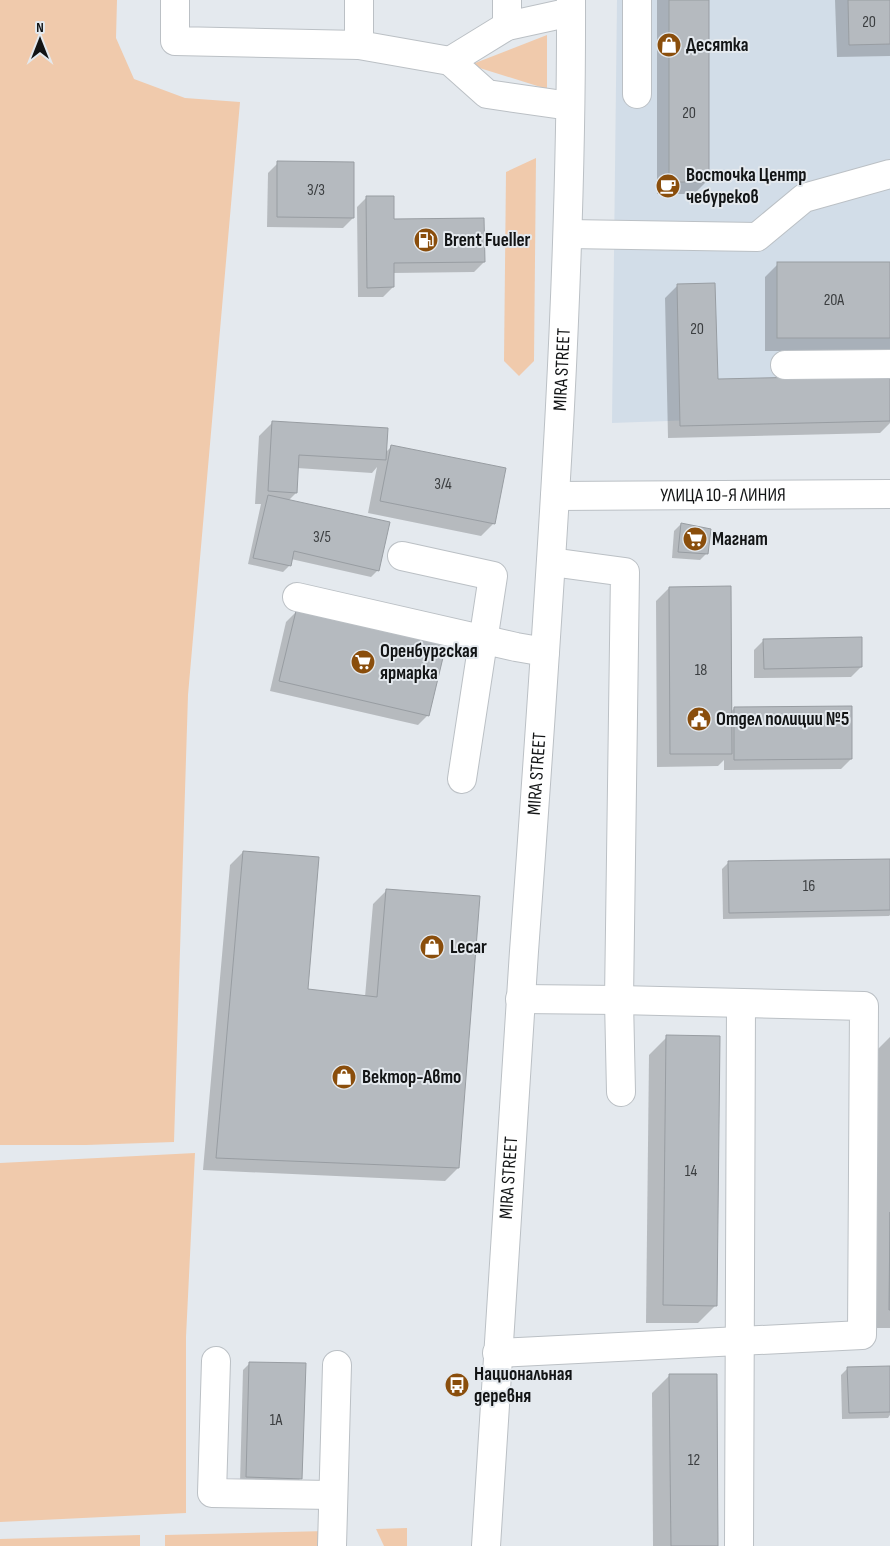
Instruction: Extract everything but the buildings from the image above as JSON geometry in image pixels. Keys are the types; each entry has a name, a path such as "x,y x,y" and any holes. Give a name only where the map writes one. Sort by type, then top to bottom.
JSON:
{"main road":[{"path":"175,0 176,41 359,46 450,61 487,94 570,106"},
{"path":"359,0 359,46"},
{"path":"637,0 637,94"},
{"path":"450,61 507,13 571,6"},
{"name":"MIRA STREET","path":"486,1546 520,999 555,496 568,234 571,6"},
{"path":"568,234 758,236 804,198 890,174"},
{"path":"785,365 890,364"},
{"name":"УЛИЦА 10-Я ЛИНИЯ","path":"555,496 890,494"},
{"path":"402,556 493,576 462,779"},
{"path":"551,562 625,572 619,1000 621,1092"},
{"path":"297,596 483,640 545,652"},
{"path":"497,1353 862,1335 864,1006 520,999"},
{"path":"739,1546 741,1003"},
{"path":"216,1361 212,1493 332,1495"},
{"path":"332,1546 337,1365"}],"shaded area":[{"path":"0,0 117,0 116,38 134,79 185,98 240,102 188,695 174,1142 0,1145"},
{"path":"617,0 890,0 890,413 612,423"},
{"path":"547,35 547,89 470,65"},
{"path":"536,158 534,361 519,376 504,361 506,172"},
{"path":"195,1153 186,1337 186,1513 0,1522 0,1163"},
{"path":"407,1528 407,1546 384,1546 376,1529"},
{"path":"327,1531 327,1546 165,1546 165,1535"},
{"path":"140,1535 140,1546 0,1546 0,1539"}],"place":[{"name":"Десятка","path":"669,45"},
{"name":"Восточка Центр чебуреков","path":"668,186"},
{"name":"Brent Fueller","path":"426,240"},
{"name":"Магнат","path":"695,539"},
{"name":"Оренбургская ярмарка","path":"363,662"},
{"name":"Отдел полиции №5","path":"699,719"},
{"name":"Lecar","path":"432,947"},
{"name":"Вектор-Авто","path":"344,1077"},
{"name":"Национальная деревня","path":"457,1385"}]}
